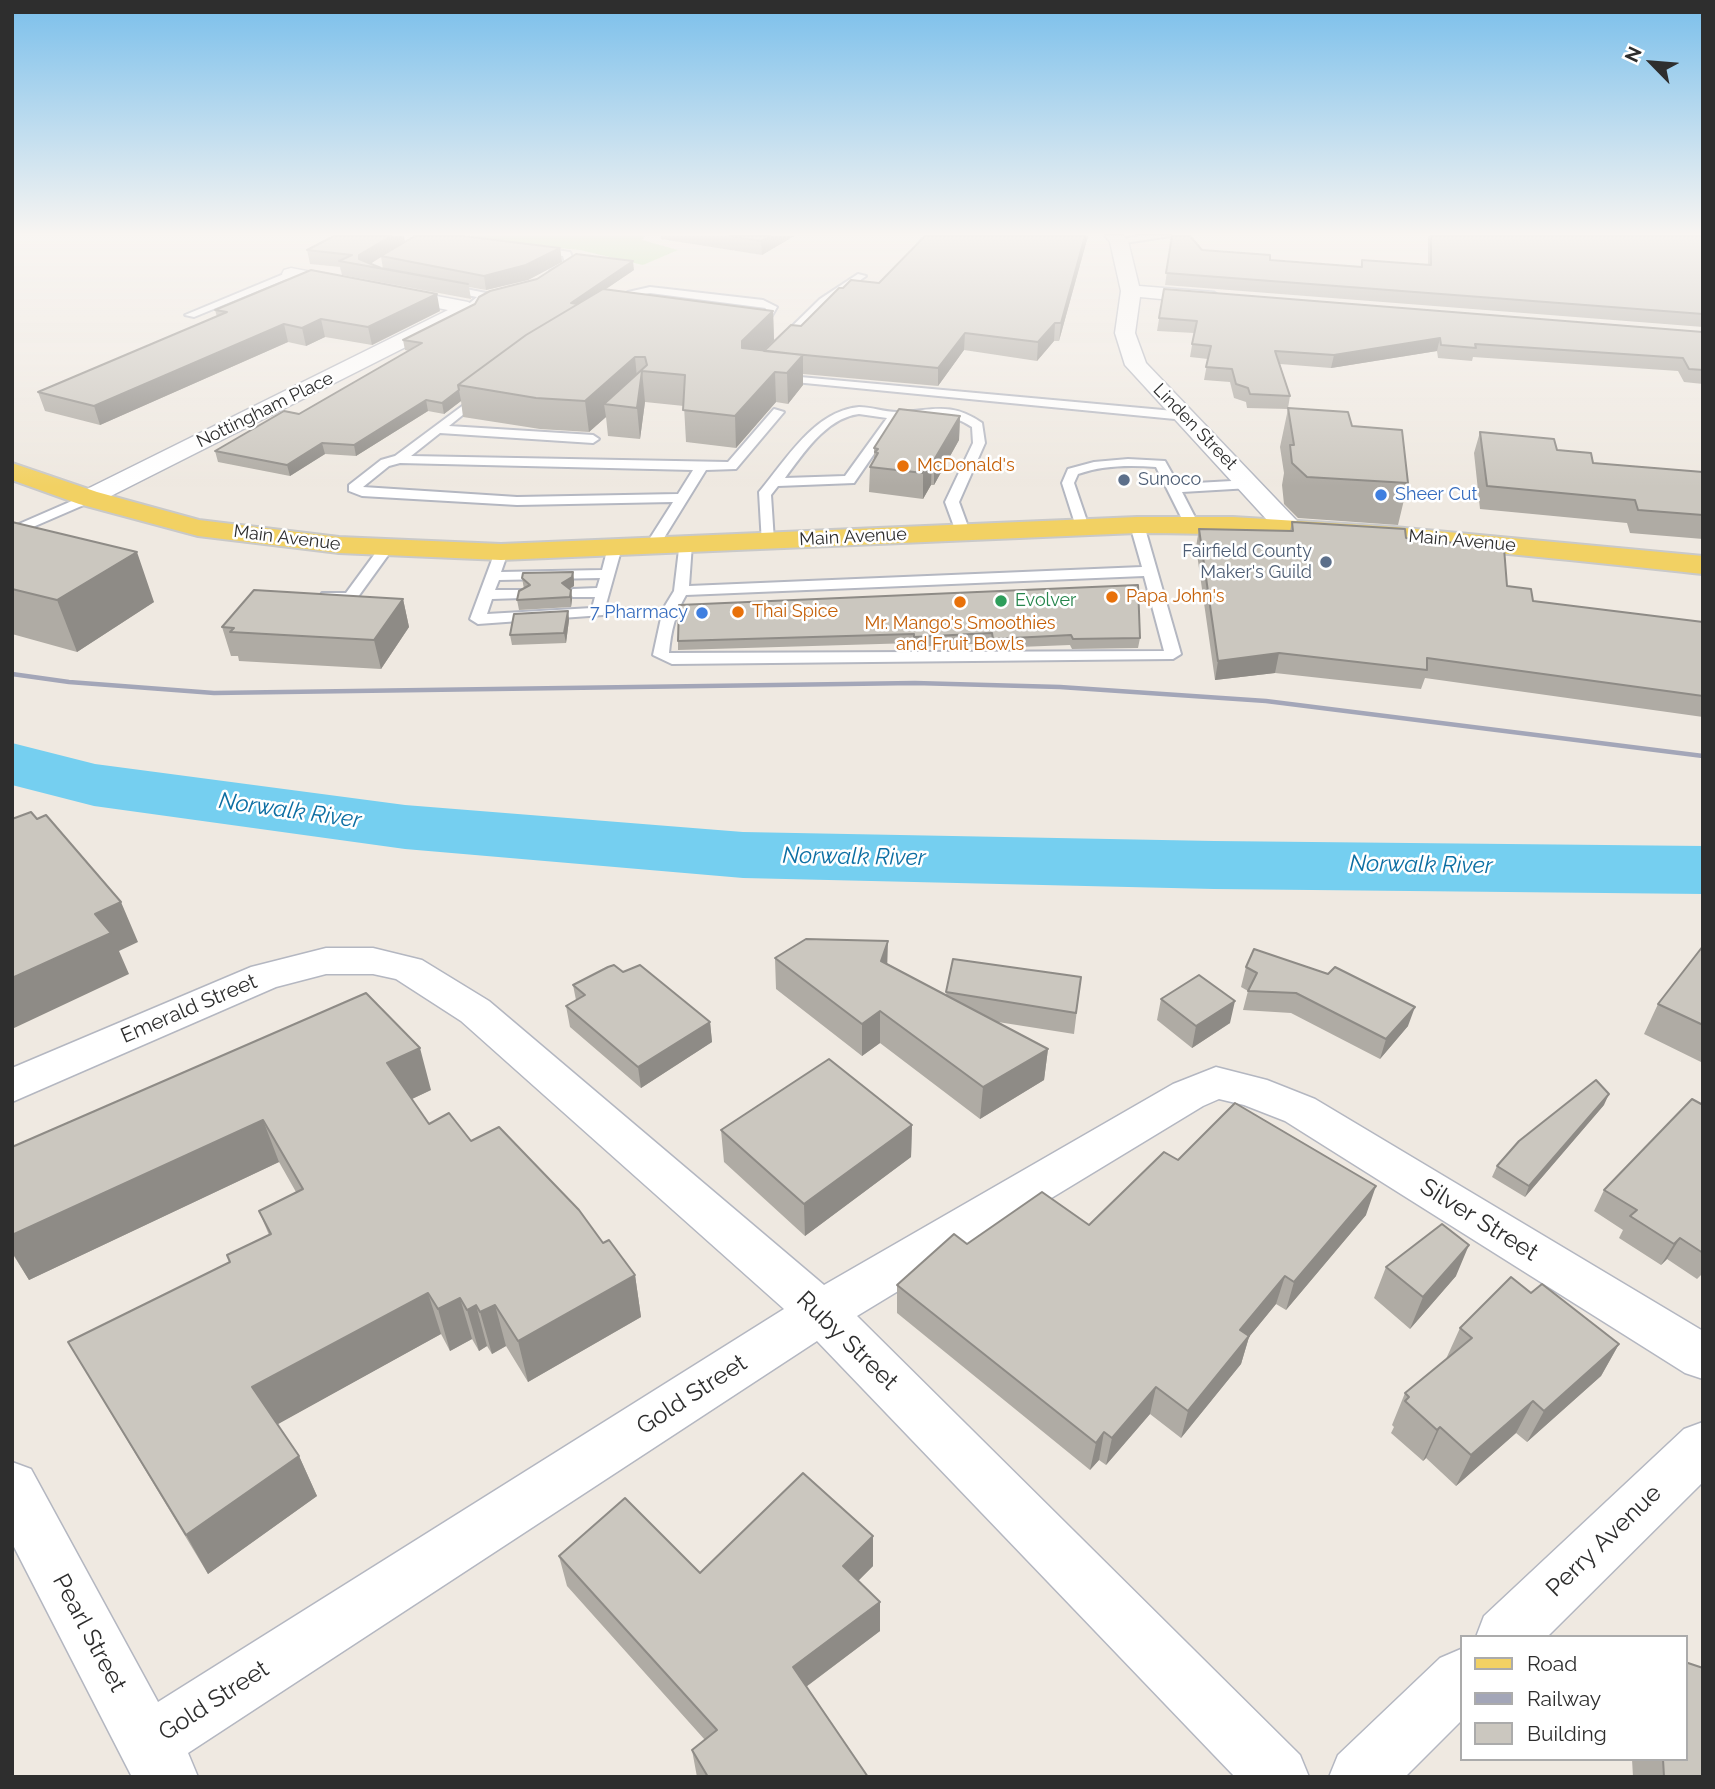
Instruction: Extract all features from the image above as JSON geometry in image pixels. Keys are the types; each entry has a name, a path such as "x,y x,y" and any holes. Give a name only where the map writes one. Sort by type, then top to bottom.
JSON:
{"main road":[{"name":"Main Avenue","path":"12,471 88,498 198,527 339,545 387,547 497,564 615,547 1082,527 1192,525 1288,527 1434,538 1703,565"}],"street":[{"name":"Nottingham Place","path":"88,498 442,319"},
{"name":"Linden Street","path":"1127,319 1125,333 1136,365 1288,527"},
{"name":"Emerald Street","path":"12,1086 265,976 326,961 373,961"},
{"name":"Ruby Street","path":"373,961 408,969 475,1010 821,1312 1278,1777"},
{"name":"Gold Street","path":"157,1760 821,1312 1188,1095 1216,1083 1252,1091"},
{"name":"Silver Street","path":"1252,1091 1300,1110 1703,1357"},
{"name":"Perry Avenue","path":"1507,1635 1703,1446"},
{"name":"Pearl Street","path":"12,1487 157,1760"},
{"path":"1360,1777 1460,1680"}],"lane":[{"path":"742,324 762,319"},
{"path":"767,358 806,319"},
{"path":"762,376 1185,416"},
{"path":"400,459 488,390"},
{"path":"767,541 764,495 826,423 853,411 894,416 930,410 962,413 978,425 979,443 952,502 963,532"},
{"path":"680,498 517,500 362,492 354,488 385,463 400,459 732,466 778,412"},
{"path":"775,482 849,480 894,416"},
{"path":"436,429 593,439"},
{"path":"576,463 593,439 604,430"},
{"path":"1082,527 1068,483 1073,472 1088,466 1161,464 1192,525"},
{"path":"652,546 702,466"},
{"path":"1174,488 1250,484"},
{"path":"12,532 88,498"},
{"path":"685,544 681,591 670,609 664,629 662,655 671,659 1167,656 1172,654 1137,525"},
{"path":"350,598 387,547"},
{"path":"608,574 497,564 478,619 598,612 603,592 608,574 615,547"},
{"path":"681,591 1150,571"},
{"path":"573,593 603,592"},
{"path":"486,595 522,594"},
{"path":"312,595 373,600"}],"building":[{"path":"209,319 320,319 302,328 284,324 94,406 38,392"},
{"path":"324,319 384,319 368,327"},
{"path":"444,319 552,319 526,335 458,385 459,390 442,403 426,400 354,445 322,443 287,465 215,451 284,411 299,414 422,343 403,340"},
{"path":"552,319 764,319 742,341 742,348 803,355 787,373 775,372 735,416 683,410 685,375 642,371 637,408 604,404 647,365 645,357 635,357 585,401 536,398 458,385 526,335"},
{"path":"808,319 1062,319 1061,323 1055,323 1038,342 965,333 938,368 764,351 791,325 801,326"},
{"path":"1178,319 1546,319 1703,332 1703,370 1689,369 1683,358 1475,344 1476,348 1441,345 1440,338 1334,355 1275,351 1290,396 1250,394 1248,388 1236,384 1232,369 1206,367 1211,346 1192,344 1197,321"},
{"path":"1288,408 1348,412 1352,426 1402,430 1408,483 1307,477 1292,463 1290,445 1294,445"},
{"path":"899,409 960,416 934,460 932,459 923,473 870,467 878,453 875,452 878,449 874,448"},
{"path":"1480,432 1554,439 1557,450 1591,453 1593,463 1703,472 1703,515 1638,510 1635,500 1487,486"},
{"path":"12,522 137,552 57,600 12,589"},
{"path":"1292,522 1405,529 1406,538 1504,548 1507,586 1531,589 1533,601 1703,622 1703,696 1427,658 1427,670 1279,653 1218,661 1199,529 1293,531"},
{"path":"573,572 572,577 562,583 571,590 570,597 517,600 519,591 530,585 522,578 523,573"},
{"path":"1138,585 1140,638 1073,639 1071,635 993,639 992,633 678,641 679,605"},
{"path":"254,590 403,599 374,640 230,632 234,628 222,627"},
{"path":"568,611 564,633 510,635 514,614"},
{"path":"31,812 37,819 46,815 121,902 95,914 111,933 12,978 12,819"},
{"path":"806,939 888,941 881,961 1048,1049 983,1087 880,1011 862,1024 775,958"},
{"path":"1703,946 1703,1025 1658,1004"},
{"path":"1254,949 1328,974 1335,967 1415,1007 1386,1039 1296,993 1248,991 1257,973 1246,967"},
{"path":"953,959 1081,977 1076,1013 946,992"},
{"path":"614,965 623,972 640,965 710,1022 638,1067 566,1006 585,995 573,985"},
{"path":"1199,975 1235,1001 1196,1026 1161,999"},
{"path":"366,993 420,1048 387,1063 429,1124 449,1113 471,1141 499,1127 579,1210 603,1243 609,1240 635,1275 518,1341 495,1305 480,1312 476,1305 467,1310 460,1298 438,1309 428,1293 252,1387 299,1456 186,1535 68,1342 230,1262 227,1255 271,1234 259,1211 303,1189 263,1120 12,1235 12,1147"},
{"path":"829,1059 912,1125 804,1204 721,1130"},
{"path":"1596,1080 1609,1094 1529,1186 1497,1166 1519,1141"},
{"path":"1692,1099 1703,1105 1703,1253 1680,1238 1674,1244 1630,1216 1637,1210 1604,1190"},
{"path":"1235,1103 1376,1186 1294,1282 1285,1276 1240,1330 1249,1336 1188,1411 1156,1387 1112,1438 1104,1432 1096,1443 897,1285 954,1234 967,1244 1042,1192 1089,1225 1164,1152 1178,1160"},
{"path":"1442,1224 1469,1245 1423,1297 1386,1267"},
{"path":"1511,1277 1531,1293 1542,1284 1619,1344 1544,1411 1533,1401 1471,1455 1440,1427 1437,1430 1405,1401 1409,1397 1405,1393 1472,1338 1460,1328"},
{"path":"803,1473 873,1536 843,1566 880,1602 793,1667 868,1777 708,1777 692,1750 717,1730 559,1556 625,1498 700,1573"},
{"path":"1687,1663 1703,1668 1703,1777 1664,1777 1663,1761 1687,1761"}],"waterway":[{"name":"Norwalk River","path":"12,764 94,785 405,827 743,855 1214,865 1703,870"}],"railway":[{"path":"12,674 69,682 214,693 915,683 1060,687 1266,701 1703,756"}],"place":[{"name":"McDonald's","path":"903,466"},
{"name":"Sunoco","path":"1124,480"},
{"name":"Sheer Cut","path":"1381,495"},
{"name":"Fairfield County Maker's Guild","path":"1326,562"},
{"name":"Papa John's","path":"1112,597"},
{"name":"Evolver","path":"1001,601"},
{"name":"Mr. Mango's Smoothies and Fruit Bowls","path":"960,602"},
{"name":"Thai Spice","path":"738,612"},
{"name":"7 Pharmacy","path":"702,613"}]}
